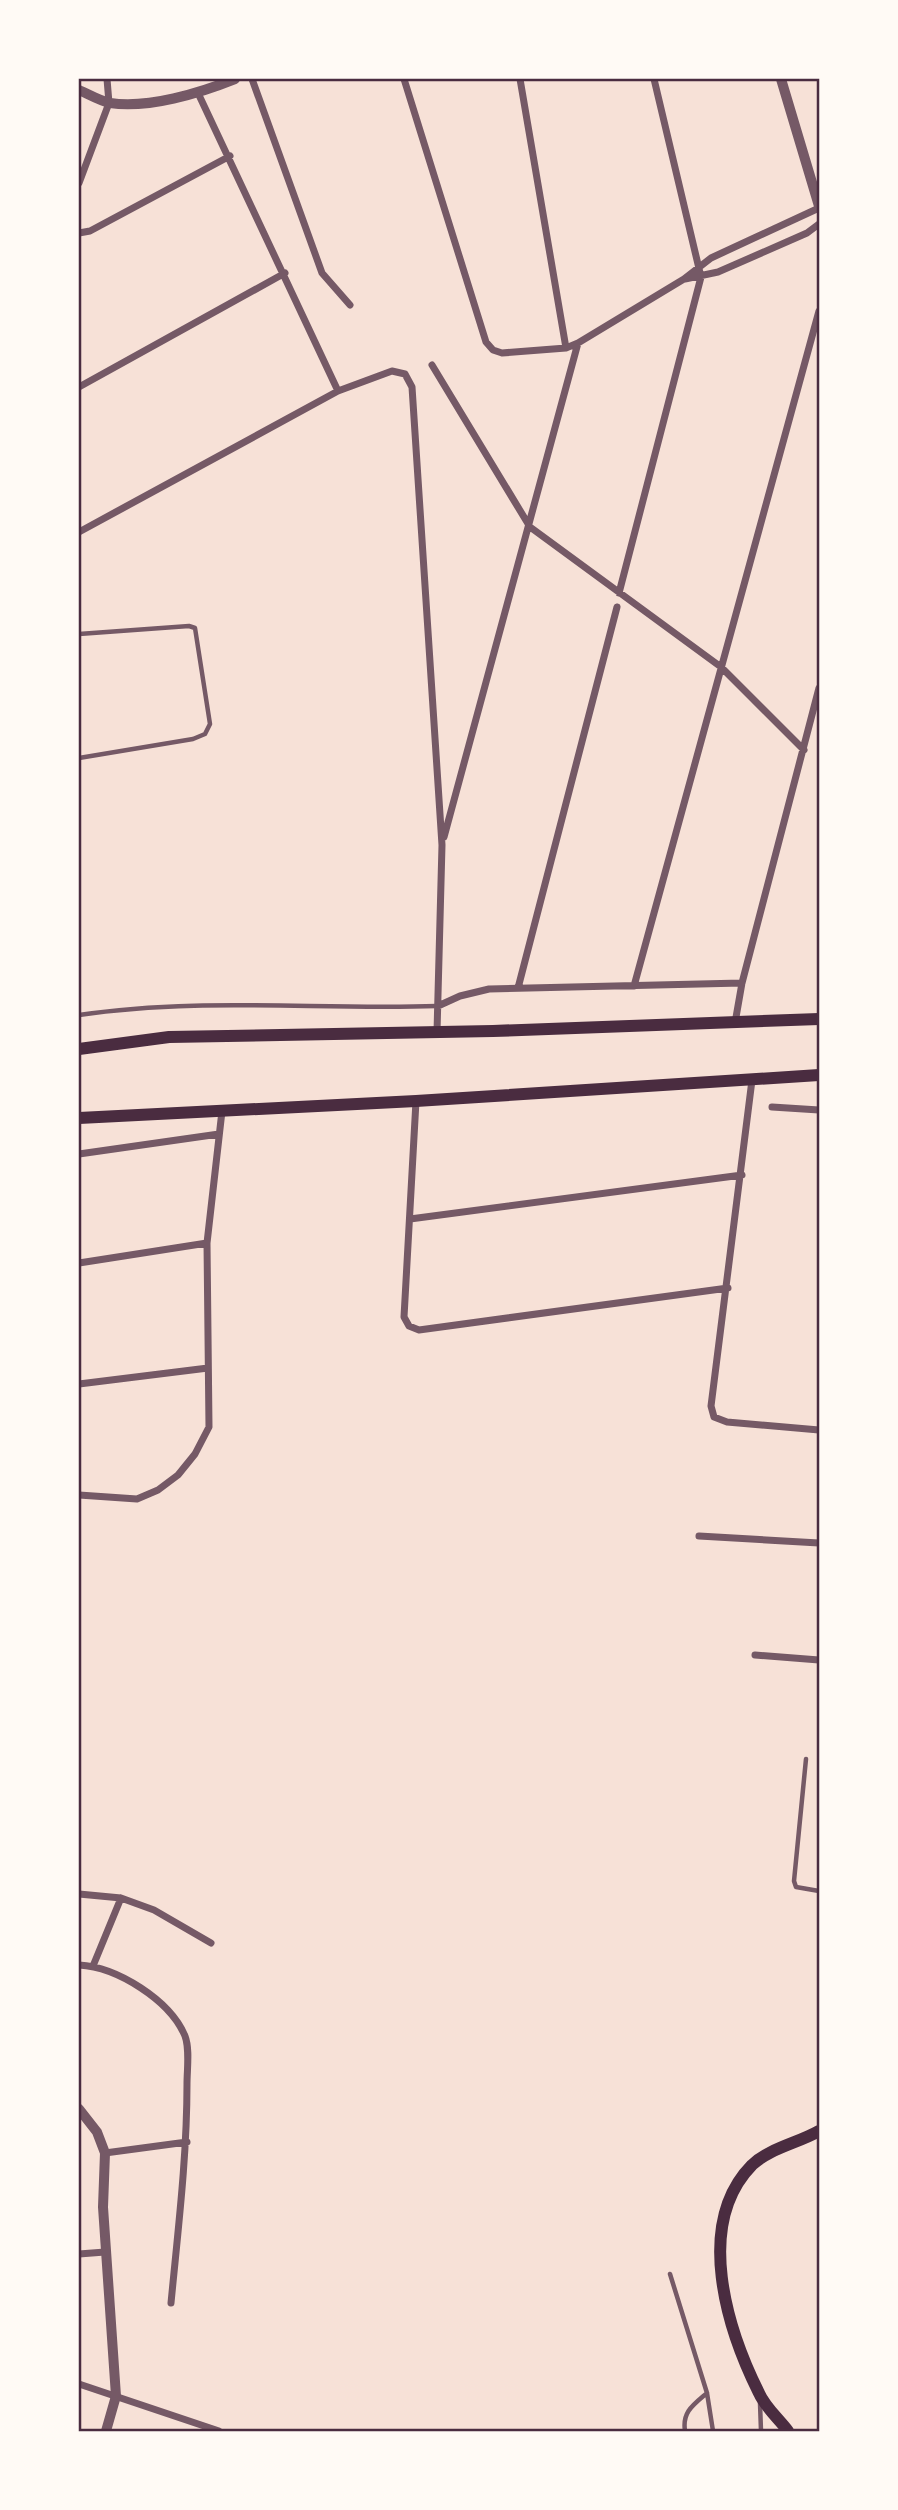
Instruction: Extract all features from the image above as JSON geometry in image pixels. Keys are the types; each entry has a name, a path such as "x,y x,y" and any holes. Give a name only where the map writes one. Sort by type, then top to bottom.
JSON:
{"main road":[{"path":"79,1049 169,1037 436,1032 819,1019"},
{"path":"79,1118 415,1101 819,1075"},
{"path":"788,2431 760,2396 732,2328 720,2261 726,2216 739,2182 754,2164 819,2131"}],"street":[{"path":"79,183 109,103 107,79"},
{"path":"79,90 109,103 198,93 235,79"},
{"path":"252,79 322,273 350,305"},
{"path":"404,79 486,342 493,350 502,353 566,348 578,343 684,279 698,265 819,207 784,80"},
{"path":"520,79 566,348"},
{"path":"619,593 701,277 654,79"},
{"path":"198,93 285,273 338,391"},
{"path":"79,233 90,231 230,156"},
{"path":"684,279 701,277 807,233 819,225"},
{"path":"79,387 285,273"},
{"path":"634,986 819,311"},
{"path":"442,845 578,343"},
{"path":"432,365 530,527 721,667 804,750"},
{"path":"79,532 338,391 392,371 405,374 412,387 442,845 436,1032"},
{"path":"518,988 617,607"},
{"path":"736,1023 743,983 819,688"},
{"path":"438,1006 460,996 489,989 743,983"},
{"path":"752,1080 711,1406 714,1417 727,1422 819,1430"},
{"path":"415,1101 404,1317 409,1326 419,1330 727,1288"},
{"path":"772,1107 819,1110"},
{"path":"79,1495 137,1499 158,1490 178,1475 195,1454 209,1427 207,1243 222,1111"},
{"path":"79,1154 219,1134"},
{"path":"410,1219 742,1175"},
{"path":"79,1263 207,1243"},
{"path":"79,1384 208,1368"},
{"path":"699,1536 819,1543"},
{"path":"755,1655 819,1660"},
{"path":"79,1894 121,1898 154,1910 211,1943"},
{"path":"93,1966 121,1898"},
{"path":"79,1965 93,1966 153,1995 175,2014 187,2039 187,2142 171,2303"},
{"path":"79,2109 97,2132 105,2153 105,2252 116,2396 106,2431"},
{"path":"105,2153 187,2142"},
{"path":"79,2253 105,2252"},
{"path":"79,2384 219,2431"}],"lane":[{"path":"79,634 189,626 195,628 210,723 205,734 193,739 79,758"},
{"path":"79,1016 155,1006 438,1006"},
{"path":"806,1759 794,1881 796,1887 819,1891"},
{"path":"670,2274 707,2393 713,2431"},
{"path":"685,2431 684,2421 688,2409 707,2393"},
{"path":"760,2396 761,2431"}]}
